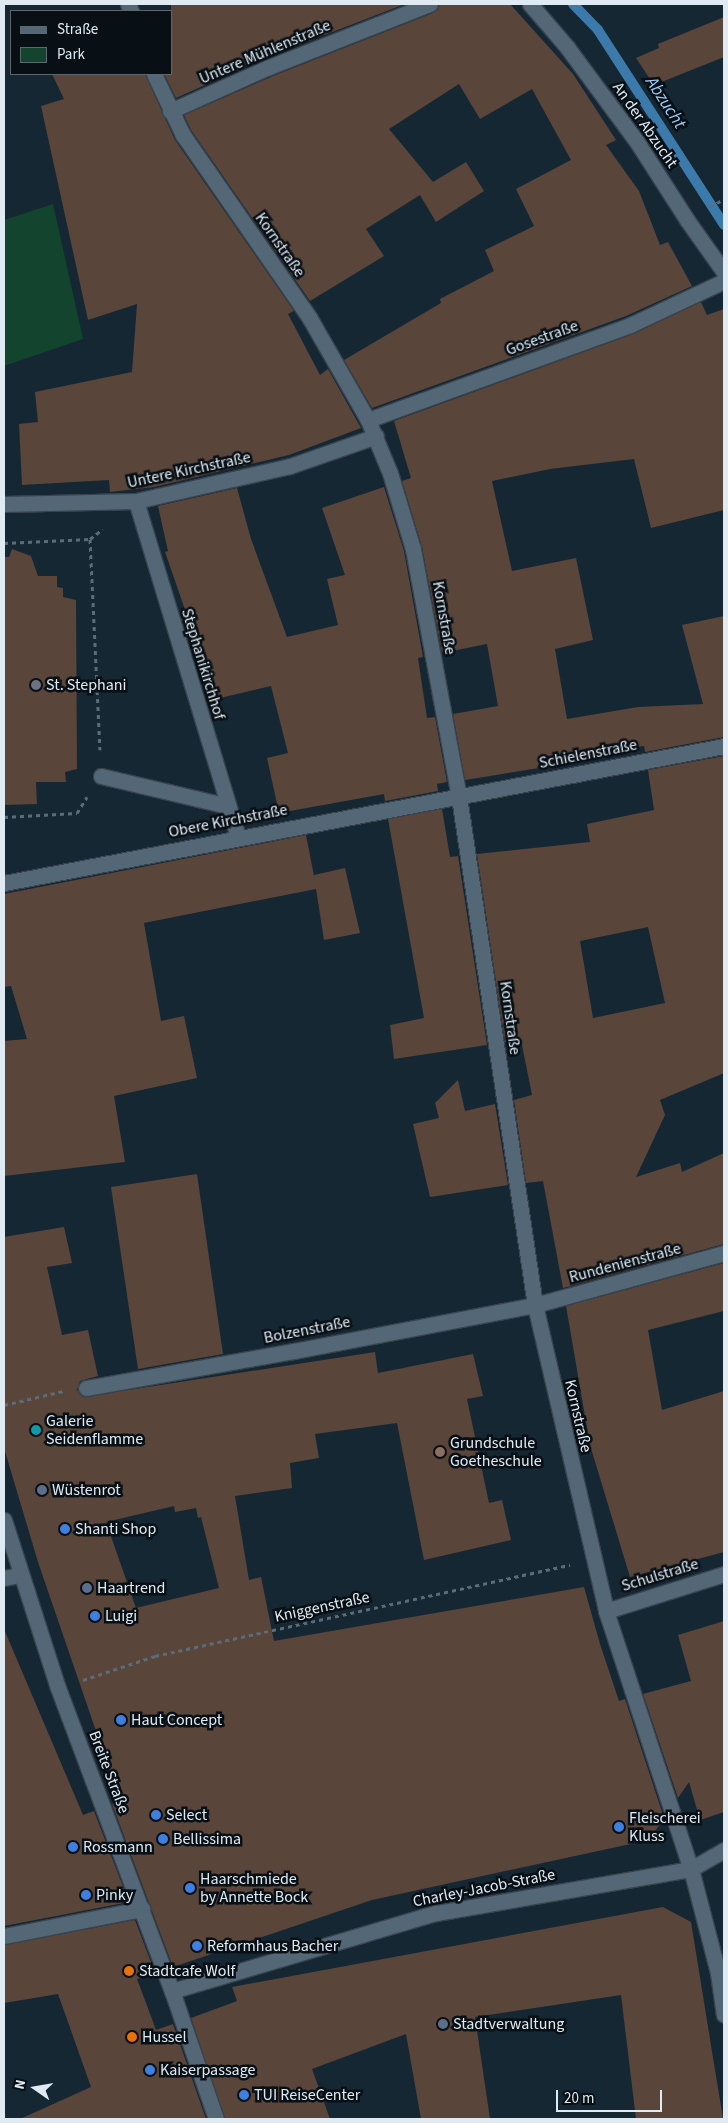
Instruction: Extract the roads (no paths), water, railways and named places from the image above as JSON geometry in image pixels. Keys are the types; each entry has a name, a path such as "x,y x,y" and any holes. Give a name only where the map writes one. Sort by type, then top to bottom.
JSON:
{"street":[{"name":"Untere Mühlenstraße","path":"170,111 269,67 430,4"},
{"name":"An der Abzucht","path":"530,4 567,47 637,142 687,220 724,272"},
{"name":"Kornstraße","path":"154,75 183,135 309,317 368,420 376,436 413,549 459,798 534,1305 606,1610 691,1869 721,1973 724,2015"},
{"name":"Gosestraße","path":"368,420 630,325 724,281"},
{"name":"Untere Kirchstraße","path":"4,504 136,501 290,466 376,436"},
{"name":"Stephanikirchhof","path":"136,501 238,836"},
{"name":"Schielenstraße","path":"459,798 724,746"},
{"path":"101,776 228,806"},
{"name":"Obere Kirchstraße","path":"4,883 238,836 459,798"},
{"name":"Rundenienstraße","path":"534,1305 724,1253"},
{"name":"Bolzenstraße","path":"86,1388 294,1351 534,1305"},
{"name":"Breite Straße","path":"4,1520 20,1575 58,1688 172,1990 216,2119"},
{"name":"Schulstraße","path":"606,1610 724,1574"},
{"path":"4,1578 20,1575"},
{"path":"691,1869 724,1850"},
{"name":"Charley-Jacob-Straße","path":"172,1990 436,1912 691,1869"},
{"path":"4,1936 142,1909"}],"waterway":[{"name":"Abzucht","path":"573,4 598,30 724,225"}],"place":[{"name":"St. Stephani","path":"36,685"},
{"name":"Galerie Seidenflamme","path":"36,1430"},
{"name":"Grundschule Goetheschule","path":"440,1452"},
{"name":"Wüstenrot","path":"42,1490"},
{"name":"Shanti Shop","path":"65,1529"},
{"name":"Haartrend","path":"87,1588"},
{"name":"Luigi","path":"95,1616"},
{"name":"Haut Concept","path":"121,1720"},
{"name":"Select","path":"156,1815"},
{"name":"Fleischerei Kluss","path":"619,1827"},
{"name":"Bellissima","path":"163,1839"},
{"name":"Rossmann","path":"73,1847"},
{"name":"Haarschmiede by Annette Bock","path":"190,1888"},
{"name":"Pinky","path":"86,1895"},
{"name":"Reformhaus Bacher","path":"197,1946"},
{"name":"Stadtcafe Wolf","path":"129,1971"},
{"name":"Stadtverwaltung","path":"443,2024"},
{"name":"Hussel","path":"132,2037"},
{"name":"Kaiserpassage","path":"150,2070"},
{"name":"TUI ReiseCenter","path":"244,2095"}]}
